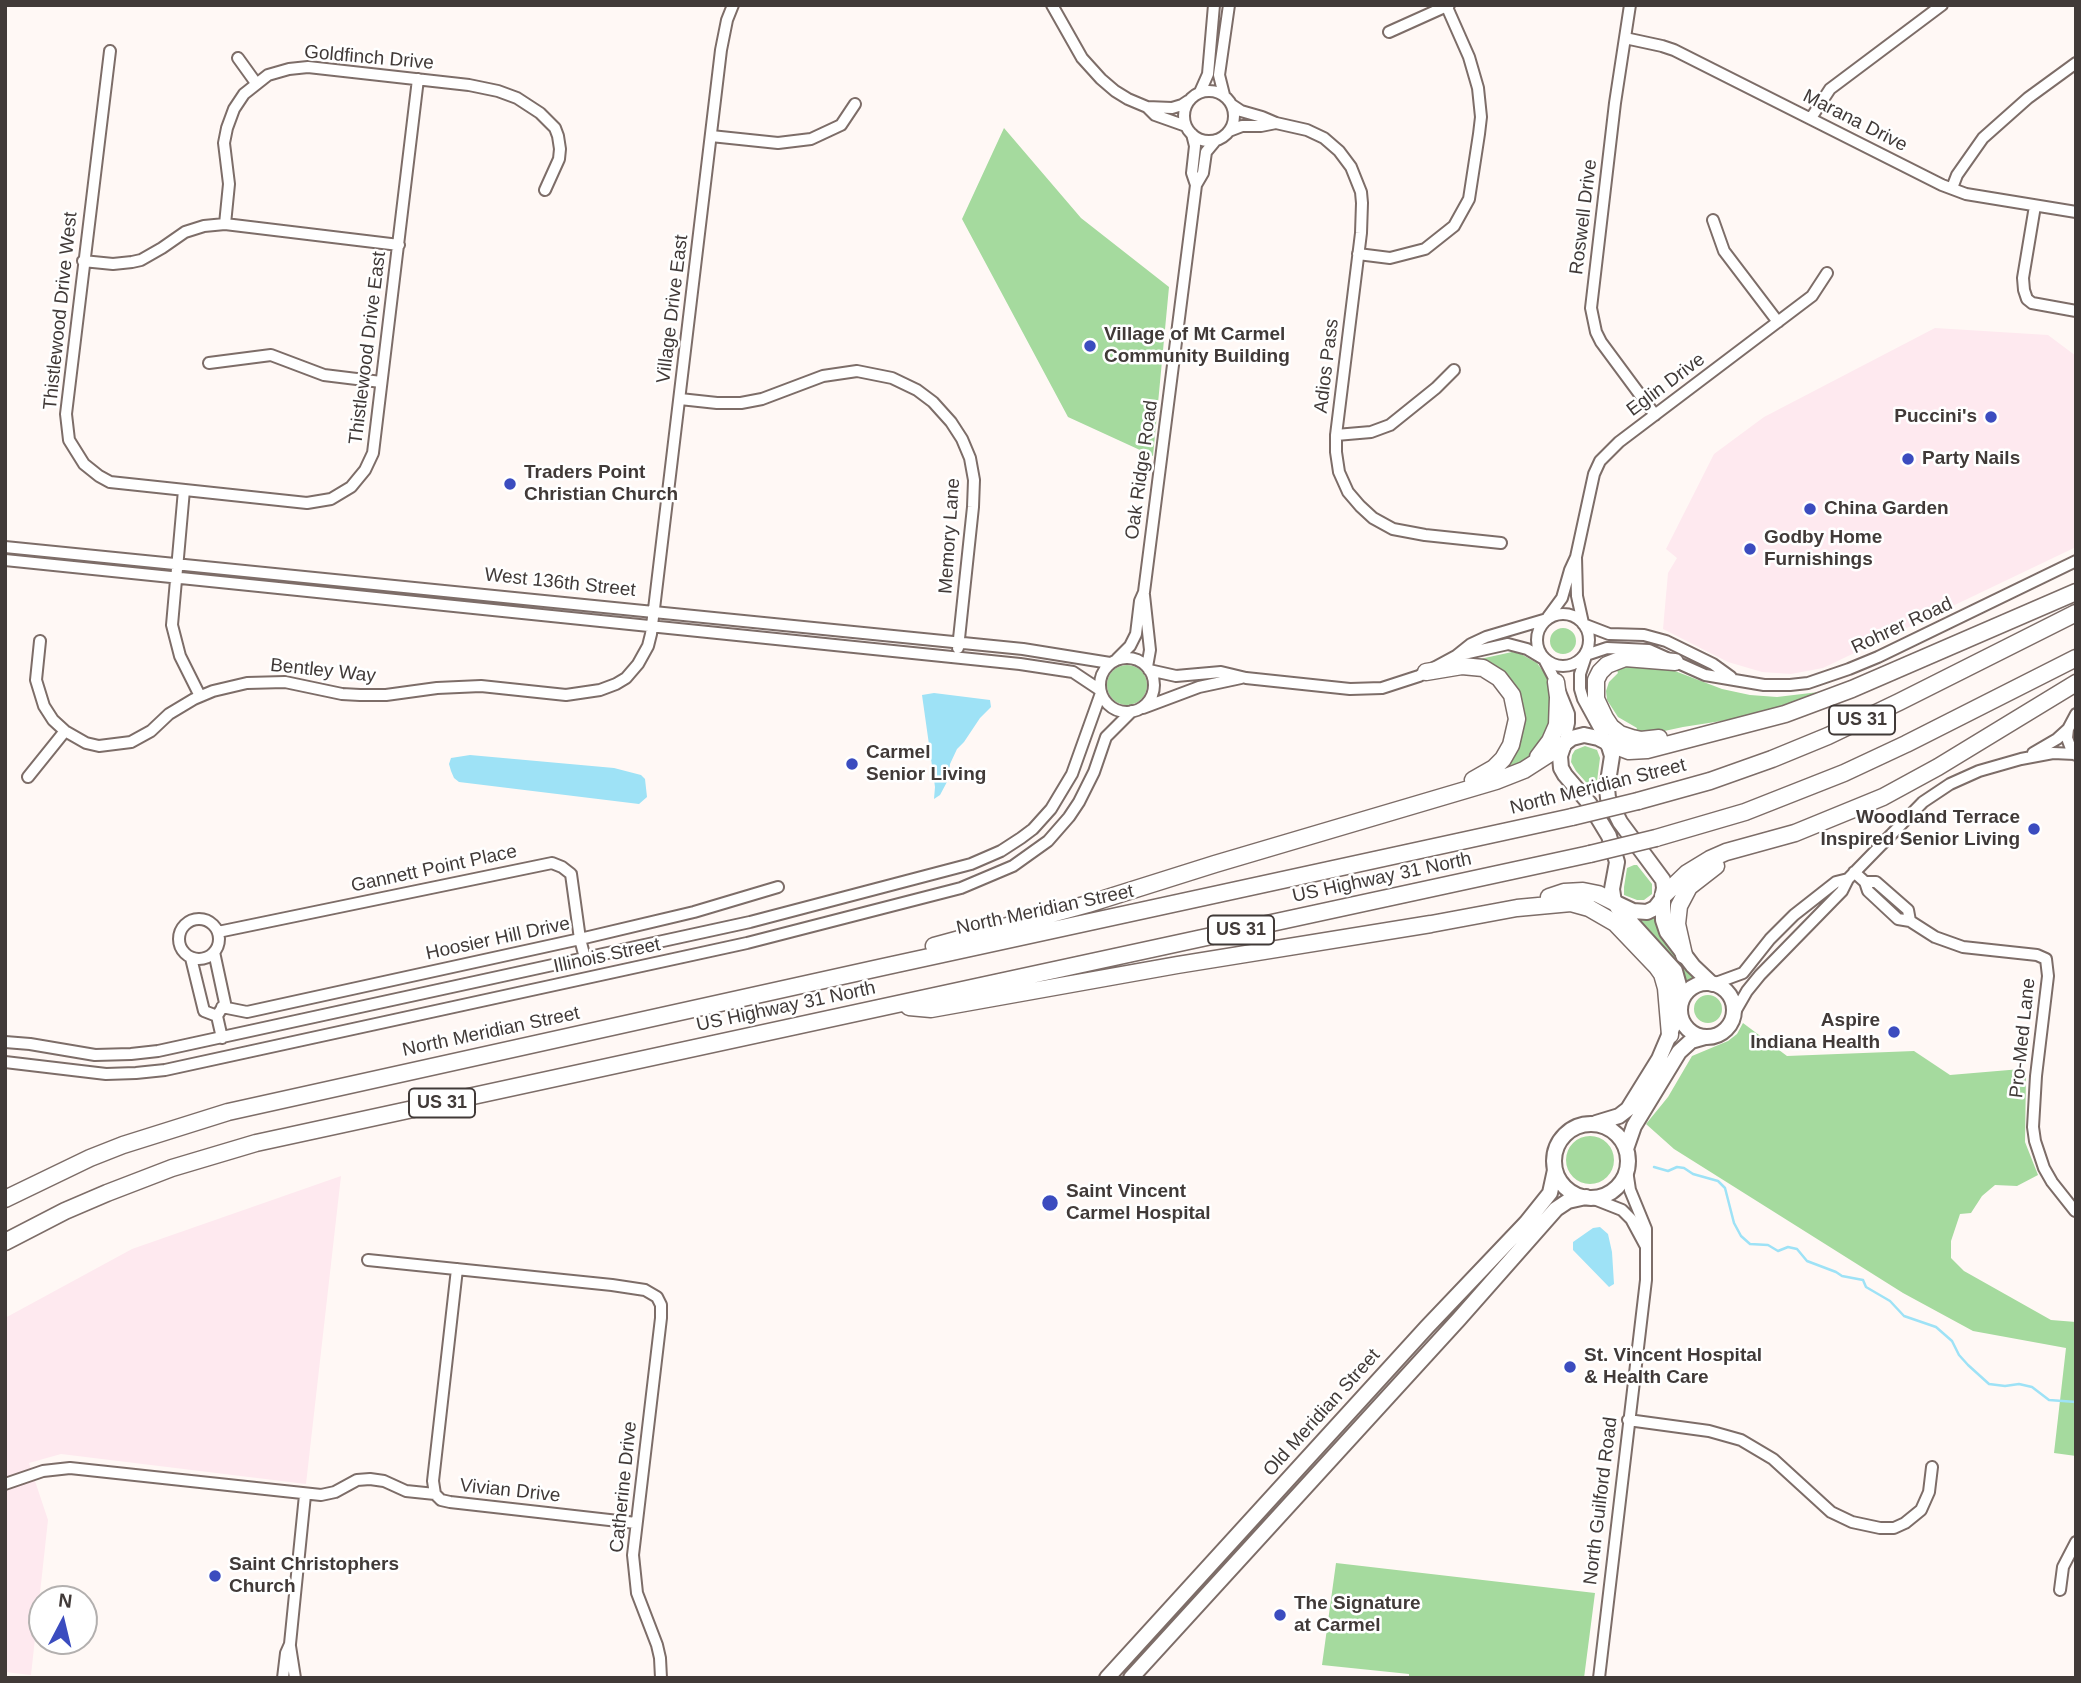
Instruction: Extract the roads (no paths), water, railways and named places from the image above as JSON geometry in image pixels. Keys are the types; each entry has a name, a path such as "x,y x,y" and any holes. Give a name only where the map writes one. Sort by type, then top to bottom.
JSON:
{"highway":[{"path":"1607,742 1622,749 1637,751 1769,719 1818,703 2076,592"},
{"name":"North Meridian Street","path":"5,1198 123,1146 228,1112 1572,817 1710,781 1828,736 2076,612"},
{"path":"1675,662 1633,657 1611,663 1603,668 1596,680 1596,699 1609,723 1624,735 1641,740 1693,738"},
{"name":"US Highway 31 North","path":"5,1242 107,1193 190,1162 256,1143 1656,838 1745,811 1844,773 2076,659"},
{"path":"1426,672 1467,666 1489,671 1510,691 1516,705 1517,719 1514,739 1499,764 1487,774 1430,801"},
{"path":"1530,767 1555,730 1558,713 1556,682"},
{"path":"1684,955 1678,933 1679,906 1686,891 1712,869 1762,844 1884,797 2076,683"},
{"path":"883,967 939,944 1059,912 1506,778 1530,767 1563,745"},
{"path":"1663,896 1687,873 1710,859 1762,844"},
{"path":"1517,908 1574,891 1598,894 1615,902"},
{"path":"893,1006 931,1009 1517,908 1571,903 1589,908 1615,923 1662,974 1666,988 1670,1035"}],"main road":[{"path":"1626,1149 1634,1126 1679,1052 1691,1041 1706,1037 1720,1033 1725,1029 1732,1017 1733,1005 1723,989 1698,972 1664,925 1664,885 1661,874 1627,832 1608,798 1612,756 1607,742 1584,736 1572,738 1563,745 1560,760 1563,773 1589,803 1614,848 1617,862 1612,889 1615,902 1675,971 1680,989 1680,1014 1686,1027 1706,1037"},
{"path":"1615,902 1633,911 1643,912 1655,908 1663,896"},
{"path":"1595,1124 1614,1132 1626,1149 1628,1160 1622,1181 1610,1192 1588,1197 1574,1194 1564,1186 1555,1170 1555,1150 1564,1135 1579,1125 1595,1124 1619,1116 1628,1109 1659,1059 1689,989 1696,985 1712,984"},
{"name":"Old Meridian Street","path":"1108,1678 1544,1202 1552,1189 1555,1170"},
{"name":"Old Meridian Street","path":"1131,1678 1556,1209 1568,1201 1588,1197"},
{"path":"1469,1308 1473,1291 1488,1270 1487,1262"},
{"path":"1348,1414 1362,1426"}],"street":[{"name":"Village Drive East","path":"653,619 723,38 733,5"},
{"path":"1052,5 1066,32 1091,68 1115,91 1203,140 1216,140 1229,131 1234,118 1232,105 1224,95 1219,75 1229,5"},
{"path":"1147,107 1172,108 1182,105 1200,92 1208,74 1214,5"},
{"name":"Roswell Drive","path":"1630,5 1613,116 1591,308 1601,342 1655,415"},
{"path":"1811,118 1830,89 1942,5"},
{"path":"1358,254 1390,258 1425,249 1454,226 1469,199 1479,134 1480,102 1475,72 1447,6 1390,32"},
{"name":"Marana Drive","path":"1625,38 1674,50 1952,188 1984,198 2076,212"},
{"name":"Thistlewood Drive West","path":"110,51 66,414 69,440 84,464 110,482 184,490"},
{"path":"238,58 256,83"},
{"path":"1952,188 1957,175 1983,138 2028,98 2076,63"},
{"name":"Goldfinch Drive","path":"225,224 229,184 225,157 227,128 234,109 256,83 268,75 289,69 308,67 418,79 498,91 517,99 540,113 555,128 560,142 556,169 545,190"},
{"name":"Thistlewood Drive East","path":"184,490 307,503 331,499 341,494 358,480 365,470 373,453 418,79"},
{"path":"1200,92 1212,91 1224,95"},
{"path":"1189,130 1184,110 1190,100"},
{"path":"711,136 778,143 811,139 841,125 855,104"},
{"name":"Adios Pass","path":"1232,105 1241,111 1298,127 1324,138 1339,151 1351,167 1361,192 1358,254 1336,435 1339,472 1348,492 1373,518 1393,529 1501,543"},
{"name":"Adios Pass","path":"1229,131 1242,126 1276,123"},
{"name":"Oak Ridge Road","path":"1189,130 1195,146 1192,173 1196,185"},
{"name":"Oak Ridge Road","path":"1114,661 1134,640 1144,593 1196,185 1203,173 1206,152 1216,140"},
{"path":"2035,206 2023,278 2027,299 2032,303 2076,311"},
{"path":"1713,220 1724,251 1778,322"},
{"path":"83,261 113,264 141,260 185,232 204,226 225,224 399,245"},
{"name":"Eglin Drive","path":"1547,618 1562,598 1576,557 1594,474 1600,461 1619,442 1812,296 1827,273"},
{"path":"209,363 271,355 324,374 381,382"},
{"path":"1336,435 1371,432 1390,425 1454,370"},
{"name":"Memory Lane","path":"680,399 741,403 762,399 823,376 857,371 892,378 917,390 933,402 962,439 970,458 974,480 957,657"},
{"path":"184,490 172,625 174,639 192,684 200,696"},
{"name":"West 136th Street","path":"5,547 176,571"},
{"name":"Eglin Drive","path":"1576,557 1577,596 1583,624"},
{"name":"West 136th Street","path":"5,560 176,571 653,619 1023,649 1114,661"},
{"name":"Rohrer Road","path":"1586,655 1606,648 1634,649 1659,654 1705,676 1733,678 1764,685 1801,684 1878,657 2076,561"},
{"name":"Oak Ridge Road","path":"1144,593 1150,650 1148,669"},
{"path":"1148,669 1176,676 1221,672 1243,677 1368,689 1403,683 1486,637 1563,613 1583,624 1589,640 1580,677 1581,692 1607,742"},
{"path":"1547,618 1538,635 1538,647 1569,714 1563,745"},
{"name":"West 136th Street","path":"653,619 1073,672 1101,691"},
{"name":"Bentley Way","path":"40,641 36,680 40,695 53,720 65,731 86,743 110,746 131,742 151,731 180,707 200,696 232,685 264,681 360,695 472,686 566,695 600,690 626,678 638,664 648,646 653,619"},
{"name":"Rohrer Road","path":"1583,624 1609,634 1644,635 1666,640 1713,664 1733,678"},
{"path":"1456,656 1508,644 1528,649 1554,665 1566,667 1577,663 1586,655"},
{"path":"1134,710 1149,701 1154,682 1148,669 1137,659 1114,661 1102,675 1101,691 1106,702 1115,709 1134,710 1199,687 1243,677"},
{"name":"Illinois Street","path":"5,1042 83,1054 119,1055 158,1051 785,914 971,864 1001,851 1033,829 1059,797 1072,774 1101,691"},
{"name":"Illinois Street","path":"5,1062 106,1074 164,1070 747,943 961,888 1013,866 1031,855 1053,835 1069,817 1087,787 1106,737 1134,710"},
{"path":"2021,759 2057,739 2068,729 2076,714"},
{"path":"2068,729 2070,747 2075,755"},
{"path":"29,776 65,731"},
{"path":"1732,1017 1760,975 1842,891 1851,875 1899,825 1935,794 1979,771 2021,759 2053,753 2075,755"},
{"name":"Gannett Point Place","path":"218,932 552,863 571,874 584,958"},
{"path":"1712,984 1743,973 1770,939 1794,915 1836,882 1851,875"},
{"name":"Pro-Med Lane","path":"1851,875 1865,882 1868,891 1898,919 1910,921 1955,946 2037,955 2046,959 2048,969 2033,1127 2044,1168 2075,1211"},
{"name":"Hoosier Hill Drive","path":"220,1012 247,1012 580,939 694,912 778,887"},
{"path":"191,958 205,958 214,952 218,944 215,926 204,919 186,922 178,934 178,941 180,948 191,958 204,1011 220,1012"},
{"path":"214,952 225,1003 220,1012 222,1038"},
{"name":"North Guilford Road","path":"1599,1678 1646,1280 1646,1229 1630,1190 1626,1170"},
{"name":"North Guilford Road","path":"1588,1197 1609,1203 1626,1214 1645,1245"},
{"path":"368,1260 457,1269 433,1481 435,1494"},
{"name":"Catherine Drive","path":"457,1269 645,1290 657,1297 661,1305 633,1555 637,1593 657,1645 661,1678"},
{"path":"1628,1420 1709,1432 1741,1440 1773,1459 1831,1512 1852,1522 1880,1528 1894,1528 1921,1510 1928,1496 1932,1467"},
{"name":"Vivian Drive","path":"5,1484 43,1471 71,1468 321,1495 335,1492 357,1480 370,1479 384,1481 405,1490 435,1494 450,1502 636,1523"},
{"path":"283,1678 290,1644 304,1494"},
{"path":"2060,1590 2063,1567 2076,1542"},
{"path":"290,1644 295,1678"}],"water":[{"path":"934,693 990,700 991,707 957,749 950,764 948,780 940,795 934,799 935,787 922,695"},
{"path":"470,755 614,768 641,775 645,779 647,797 639,804 459,782 451,771 451,758"},
{"path":"1600,1227 1608,1234 1612,1252 1614,1284 1609,1287 1573,1250 1573,1242 1593,1228"}],"waterway":[{"path":"1654,1167 1668,1171 1677,1167 1684,1168 1693,1174 1718,1181 1725,1188 1734,1223 1741,1236 1750,1244 1768,1245 1778,1251 1788,1247 1797,1249 1807,1261 1842,1276 1863,1280 1866,1287 1890,1301 1904,1316 1936,1327 1952,1341 1968,1365 1989,1384 2019,1384 2032,1387 2049,1400 2076,1402"}],"place":[{"name":"Village of Mt Carmel Community Building","path":"1090,346"},
{"name":"Puccini's","path":"1991,417"},
{"name":"Party Nails","path":"1908,459"},
{"name":"Traders Point Christian Church","path":"510,484"},
{"name":"China Garden","path":"1810,509"},
{"name":"Godby Home Furnishings","path":"1750,549"},
{"name":"Carmel Senior Living","path":"852,764"},
{"name":"Woodland Terrace Inspired Senior Living","path":"2034,829"},
{"name":"Aspire Indiana Health","path":"1894,1032"},
{"name":"Saint Vincent Carmel Hospital","path":"1050,1203"},
{"name":"St. Vincent Hospital & Health Care","path":"1570,1367"},
{"name":"Saint Christophers Church","path":"215,1576"},
{"name":"The Signature at Carmel","path":"1280,1615"}]}
